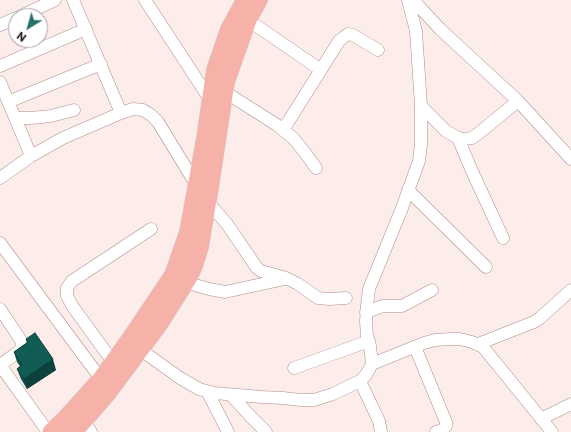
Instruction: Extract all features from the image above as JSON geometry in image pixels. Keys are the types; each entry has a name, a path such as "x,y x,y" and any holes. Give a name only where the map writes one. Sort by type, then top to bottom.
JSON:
{"highway":[{"path":"49,432 63,421 101,379 173,275 188,232 216,70 229,29 245,0"},
{"path":"83,429 160,323 194,266 198,255 208,202 226,82 248,20 259,0"}],"street":[{"path":"38,8 55,0"},
{"path":"74,0 121,113"},
{"path":"145,0 211,101"},
{"path":"141,350 180,378 199,389 231,395 314,400 333,394 360,381 366,375 372,364 367,336 366,312 369,289 419,161 421,144 416,31 408,0"},
{"path":"412,0 440,29 518,101 571,159"},
{"path":"248,20 321,70"},
{"path":"0,66 86,29"},
{"path":"283,130 344,37 348,34 353,35 378,50"},
{"path":"8,102 101,64"},
{"path":"0,82 31,156"},
{"path":"225,92 277,125 294,139 316,168"},
{"path":"420,106 446,131 458,138 464,139 472,138 479,134 518,101"},
{"path":"0,178 31,156 63,138 133,109 143,110 158,122 197,186"},
{"path":"15,118 51,116 74,110"},
{"path":"458,138 503,238"},
{"path":"408,190 486,267"},
{"path":"208,202 227,224 257,268 261,271 286,278 298,284 318,298 329,300 346,298"},
{"path":"113,362 73,306 67,296 67,288 72,281 151,229"},
{"path":"0,243 101,379"},
{"path":"187,280 195,285 226,292 286,278"},
{"path":"366,312 383,306 402,306 432,290"},
{"path":"478,344 534,322 571,290"},
{"path":"0,309 22,342 21,350 0,365 49,432"},
{"path":"372,364 435,340 451,339 478,344 552,432"},
{"path":"294,368 369,342"},
{"path":"415,347 446,422 446,426 442,430 436,432"},
{"path":"360,381 379,422 381,432"},
{"path":"207,391 228,432"},
{"path":"231,395 266,432"},
{"path":"541,419 571,404"}],"building":[{"path":"35,333 53,359 24,379 17,369 22,365 14,352 28,342 26,339"}]}
